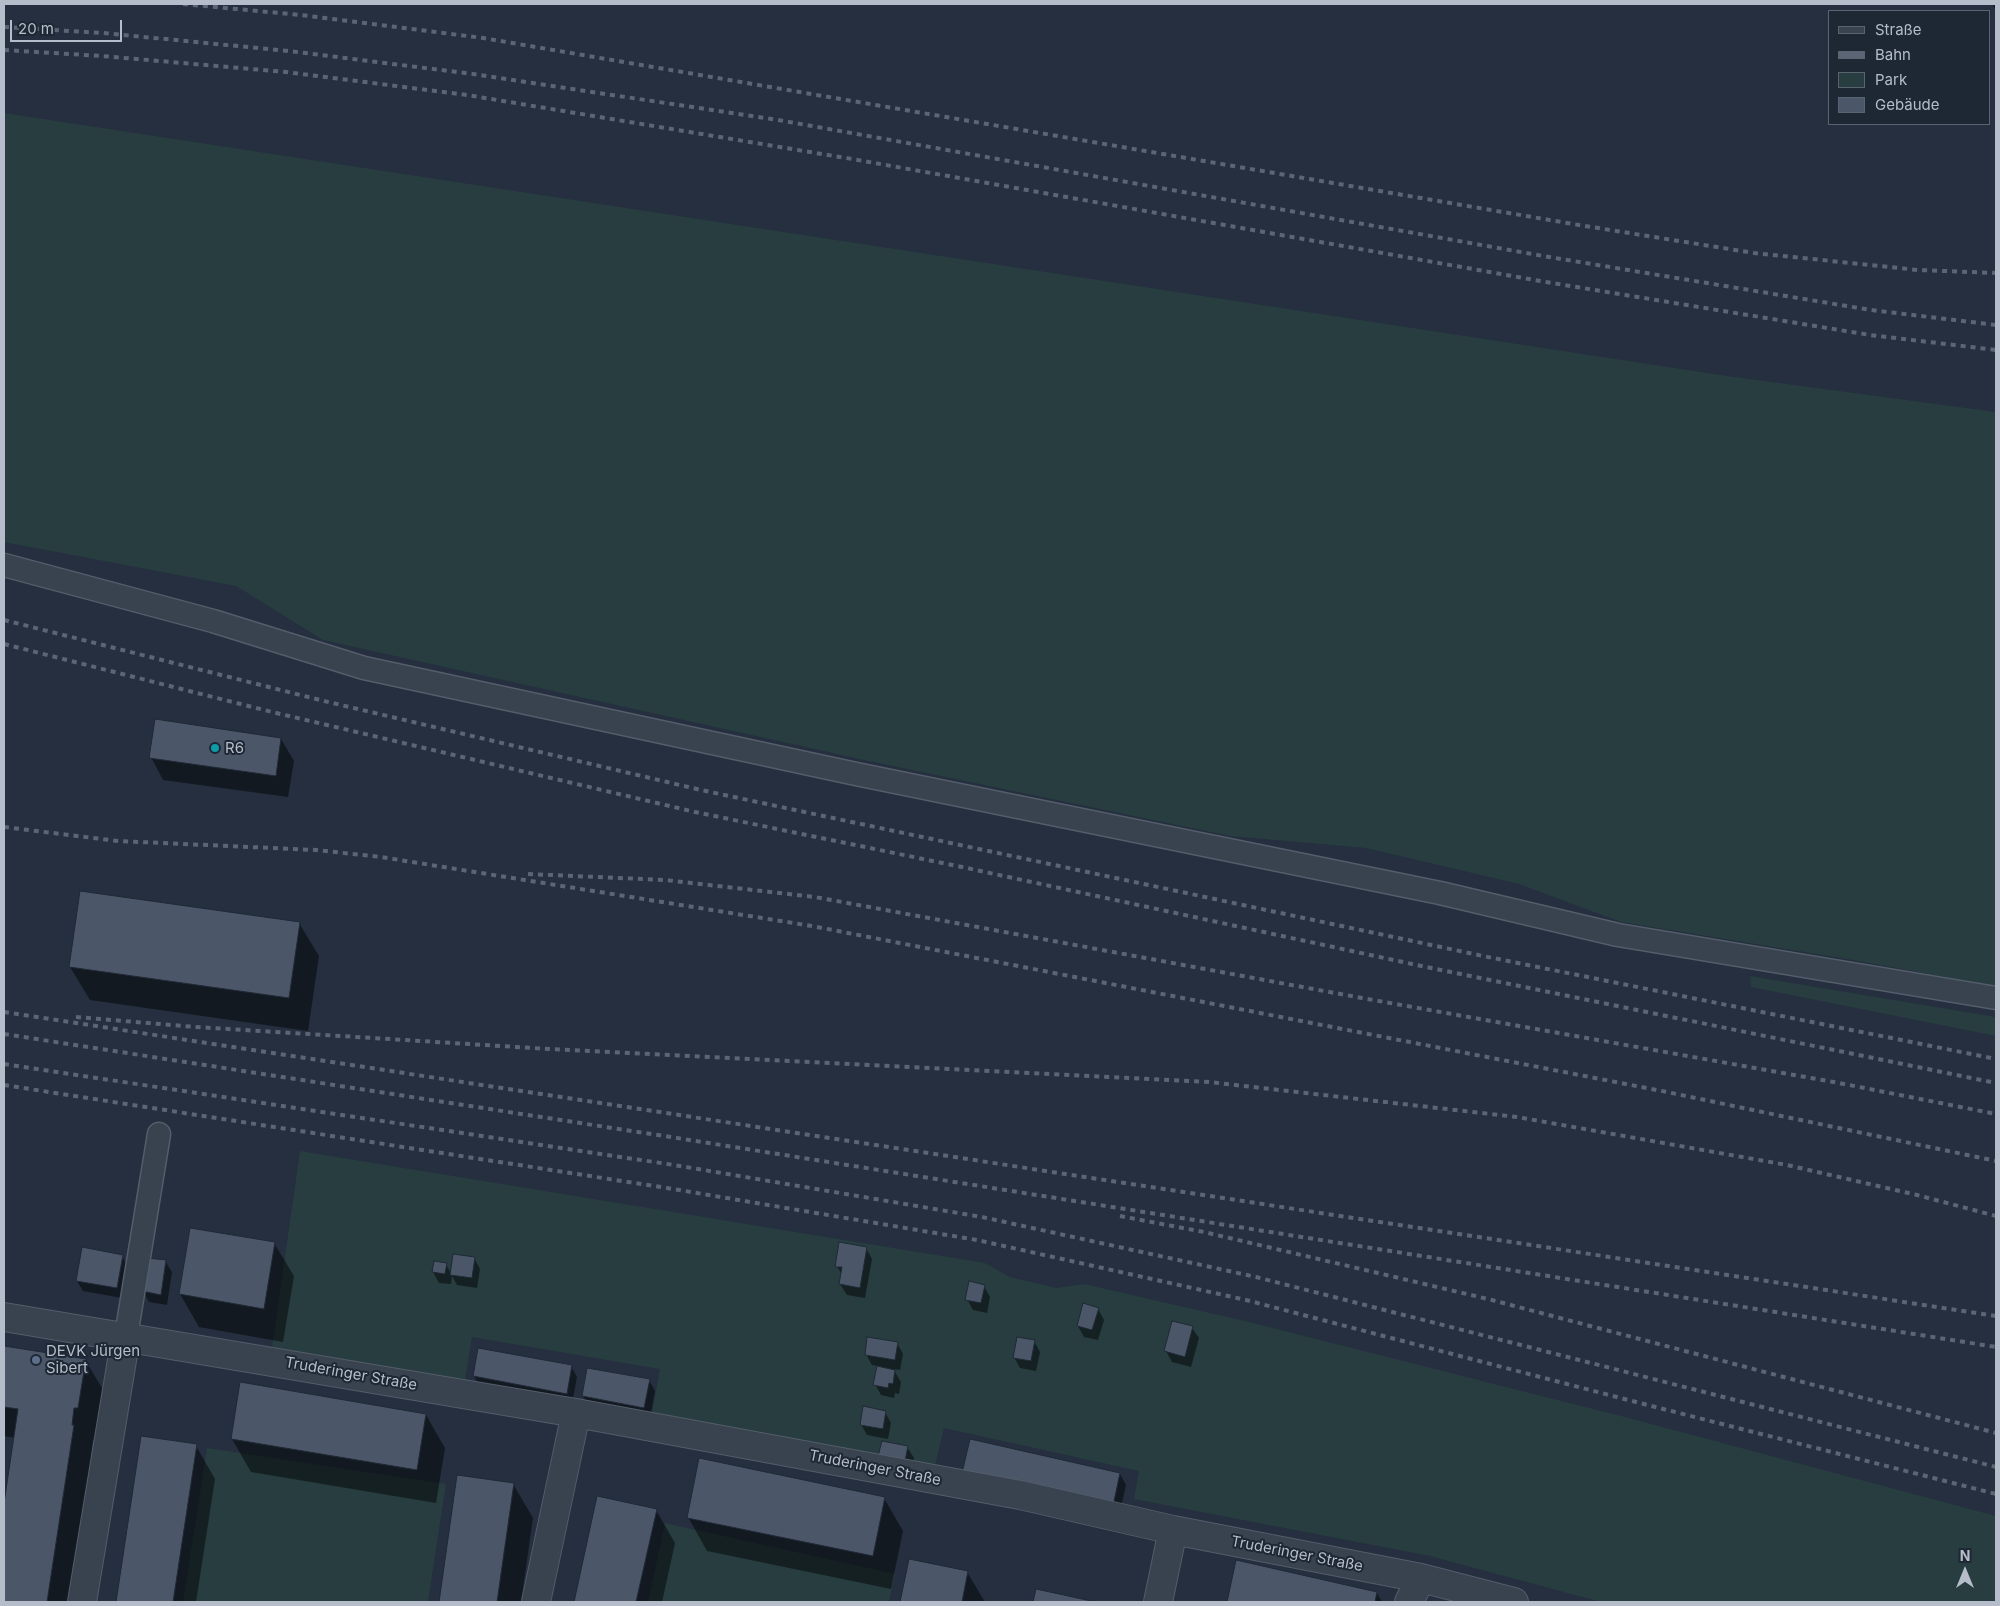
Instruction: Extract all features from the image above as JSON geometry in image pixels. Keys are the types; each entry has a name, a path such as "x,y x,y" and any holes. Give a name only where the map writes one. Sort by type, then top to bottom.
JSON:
{"street":[{"name":"Truderinger Straße","path":"4,1317 576,1413 1020,1495 1173,1530 1421,1578 1514,1602"},
{"path":"82,1602 126,1336"},
{"path":"536,1602 576,1413"},
{"path":"1158,1602 1173,1530"},
{"path":"1410,1602 1421,1578"}],"lane":[{"path":"4,565 213,621 364,668 856,774 1440,893 1618,935 1996,998"},
{"path":"126,1336 158,1134"}],"green space":[{"path":"4,113 1727,376 1996,412 1996,986 1841,958 1621,922 1519,884 1366,848 1230,836 864,760 323,640 236,586 4,542"},
{"path":"1750,976 1996,1017 1996,1036 1751,987"},
{"path":"300,1151 985,1263 1010,1277 1056,1288 1084,1284 1245,1321 1625,1417 1996,1516 1996,1602 1601,1602 1430,1556 1134,1499 1139,1471 944,1428 934,1469 652,1413 660,1369 472,1337 465,1381 272,1348"},
{"path":"207,1448 446,1484 428,1602 183,1602"},
{"path":"665,1523 895,1574 889,1602 648,1602"}],"building":[{"name":"R6","path":"155,719 281,738 276,776 149,758"},
{"path":"80,891 300,922 289,998 69,967"},
{"path":"190,1228 275,1242 264,1309 179,1294"},
{"path":"839,1242 867,1247 860,1288 839,1284 842,1267 835,1267"},
{"path":"82,1247 123,1255 117,1288 76,1281"},
{"path":"453,1254 475,1257 472,1278 450,1275"},
{"path":"147,1258 166,1260 161,1295 142,1291"},
{"path":"434,1261 447,1263 445,1274 432,1272"},
{"path":"969,1281 985,1285 981,1303 965,1300"},
{"path":"1083,1303 1099,1308 1092,1330 1077,1326"},
{"path":"1172,1321 1193,1326 1185,1357 1164,1351"},
{"path":"867,1337 898,1342 895,1360 865,1355"},
{"path":"1017,1337 1035,1340 1031,1361 1013,1358"},
{"path":"4,1346 86,1359 78,1408 74,1408 72,1425 74,1425 47,1602 4,1602 4,1503 18,1409 4,1407"},
{"path":"478,1348 572,1365 567,1394 473,1376"},
{"path":"877,1366 895,1370 893,1384 889,1383 888,1388 873,1385"},
{"path":"587,1368 650,1379 644,1408 582,1396"},
{"path":"240,1382 426,1414 417,1470 231,1439"},
{"path":"863,1406 886,1411 883,1429 860,1425"},
{"path":"141,1436 197,1444 173,1602 116,1602"},
{"path":"970,1439 1120,1473 1113,1506 962,1473"},
{"path":"882,1441 908,1446 905,1461 878,1456"},
{"path":"699,1458 885,1497 873,1556 687,1518"},
{"path":"457,1475 514,1483 497,1602 439,1602"},
{"path":"597,1496 657,1509 636,1602 574,1602"},
{"path":"909,1559 968,1571 962,1602 900,1602"},
{"path":"1236,1560 1377,1592 1375,1602 1227,1602"},
{"path":"1036,1589 1096,1602 1033,1602"}],"railway":[{"path":"183,4 301,15 483,38 1579,225 1754,253 1918,270 1996,273"},
{"path":"4,27 103,33 289,51 473,74 778,120 1549,257 1871,310 1996,325"},
{"path":"4,50 102,56 286,72 467,95 852,159 1546,282 1870,335 1996,350"},
{"path":"4,620 324,701 701,790 1483,956 1996,1059"},
{"path":"4,644 272,712 695,812 962,867 1426,967 1996,1083"},
{"path":"4,827 118,841 316,850 381,857 812,926 1667,1092 1996,1161"},
{"path":"528,874 665,880 815,897 1362,998 1839,1083 1996,1114"},
{"path":"4,1012 1996,1316"},
{"path":"76,1017 196,1027 549,1049 1209,1082 1517,1117 1787,1165 1917,1195 1996,1216"},
{"path":"4,1034 677,1138 1996,1347"},
{"path":"4,1064 674,1165 982,1217 1256,1277 1996,1467"},
{"path":"4,1085 667,1188 977,1240 1246,1300 1996,1494"},
{"path":"1120,1216 1204,1232 1488,1299 1996,1433"}],"place":[{"name":"R6","path":"215,748"},
{"name":"DEVK Jürgen Sibert","path":"36,1360"}]}
